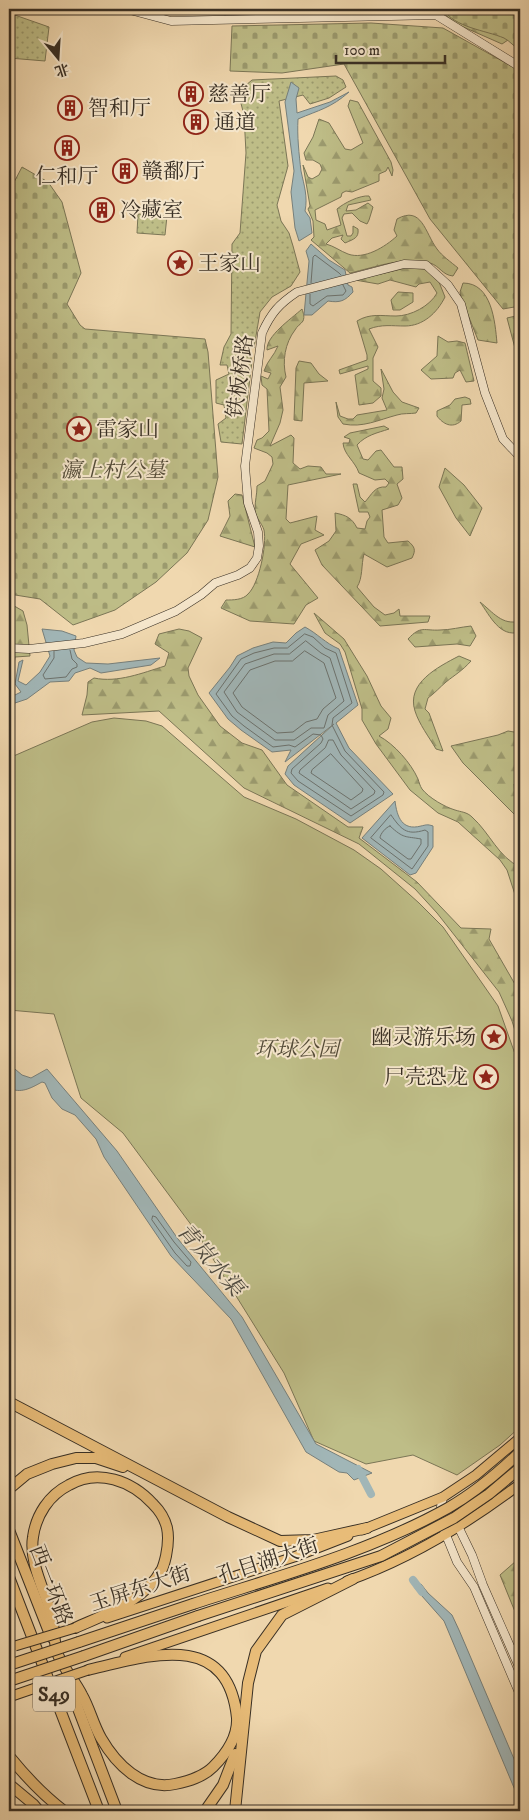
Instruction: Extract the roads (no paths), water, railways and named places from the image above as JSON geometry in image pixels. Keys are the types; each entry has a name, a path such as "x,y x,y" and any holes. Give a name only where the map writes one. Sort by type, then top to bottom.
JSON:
{"highway":[{"path":"9,1402 228,1517 280,1541 313,1540 367,1528"},
{"name":"孔目湖大街","path":"9,1665 376,1543 449,1508 482,1485 520,1452"},
{"path":"9,1489 27,1474 52,1464 76,1458 96,1458 150,1476"},
{"name":"孔目湖大街","path":"9,1682 198,1616 381,1556 454,1518 489,1494 520,1468"},
{"path":"74,1628 120,1608 142,1593 163,1568 168,1545 167,1526 158,1510 143,1493 123,1481 103,1477 87,1478 69,1484 49,1500 38,1516 32,1538 35,1566 52,1616 58,1654 83,1696 101,1737 120,1765 136,1777 153,1784 171,1785 189,1781 207,1772 222,1757 232,1741 237,1724 231,1689 220,1672 203,1660 188,1655 170,1653 150,1655 88,1670"},
{"name":"西一环路","path":"9,1530 58,1654"},
{"name":"S49","path":"9,1578 99,1811"},
{"path":"235,1811 243,1719 248,1683 256,1651 282,1615 353,1579"},
{"name":"S49","path":"58,1654 117,1811"},
{"path":"205,1811 223,1785 232,1765 243,1719"},
{"path":"9,1756 29,1781 64,1811"},
{"path":"9,1784 39,1811"}],"main road":[{"name":"玉屏东大街","path":"11,1648 294,1557 367,1528 442,1497 476,1476 520,1438"},
{"path":"9,1697 353,1579 384,1566 459,1528 520,1484"}],"street":[{"path":"126,9 171,21 436,15 520,67"},
{"name":"铁板桥路","path":"9,648 28,649 84,643 122,634 176,611 201,595 215,583 238,575 250,568 257,558 259,546 258,532 248,502 245,466 262,333 269,316 283,302 297,292 404,264 426,265 448,285 462,304 485,393 503,439 520,457"},
{"path":"442,1497 459,1528 520,1669"},
{"path":"442,1497 439,1516 446,1535 458,1562 474,1587 520,1695"}],"water":[{"path":"291,82 299,88 296,99 297,113 330,102 349,92 319,111 298,119 301,171 306,196 305,211 310,218 312,233 299,241 295,228 291,192 294,171 285,102"},
{"path":"311,244 329,260 345,270 348,285 352,287 353,292 342,301 328,301 312,315 304,315 309,261 306,251"},
{"path":"305,627 339,649 358,705 336,723 349,748 393,794 350,823 294,785 285,774 288,766 334,724 285,762 291,750 272,752 228,719 209,693 237,656 253,648 273,642 286,643"},
{"path":"42,629 62,631 76,636 74,650 77,657 86,663 108,664 160,658 151,665 101,673 90,668 75,673 69,681 50,682 27,699 9,705 9,698 21,692 15,684 19,662 23,660 18,681 26,685 40,672 50,656"},
{"path":"395,801 399,817 405,825 415,827 433,826 433,847 416,873 410,875 362,838"},
{"path":"9,1064 22,1075 31,1078 47,1069 117,1151 178,1239 242,1317 316,1444 372,1473 354,1480 347,1473 339,1472 306,1452 231,1319 171,1256 104,1157 96,1139 75,1115 62,1109 52,1098 45,1083 42,1082 22,1090 9,1088"},
{"path":"421,1584 452,1615 459,1630 520,1773 520,1802 444,1621 414,1587"}],"waterway":[{"name":"青岚水渠","path":"358,1469 371,1494"},
{"name":"青岚水渠","path":"413,1580 422,1592"}],"place":[{"name":"慈善厅","path":"191,94"},
{"name":"智和厅","path":"70,108"},
{"name":"通道","path":"196,122"},
{"name":"仁和厅","path":"67,148"},
{"name":"赣鄱厅","path":"125,171"},
{"name":"冷藏室","path":"102,210"},
{"name":"王家山","path":"180,263"},
{"name":"雷家山","path":"79,429"},
{"name":"幽灵游乐场","path":"494,1037"},
{"name":"尸壳恐龙","path":"486,1077"}],"park label":[{"name":"瀛上村公墓","path":"113,470"},
{"name":"环球公园","path":"297,1049"}]}
